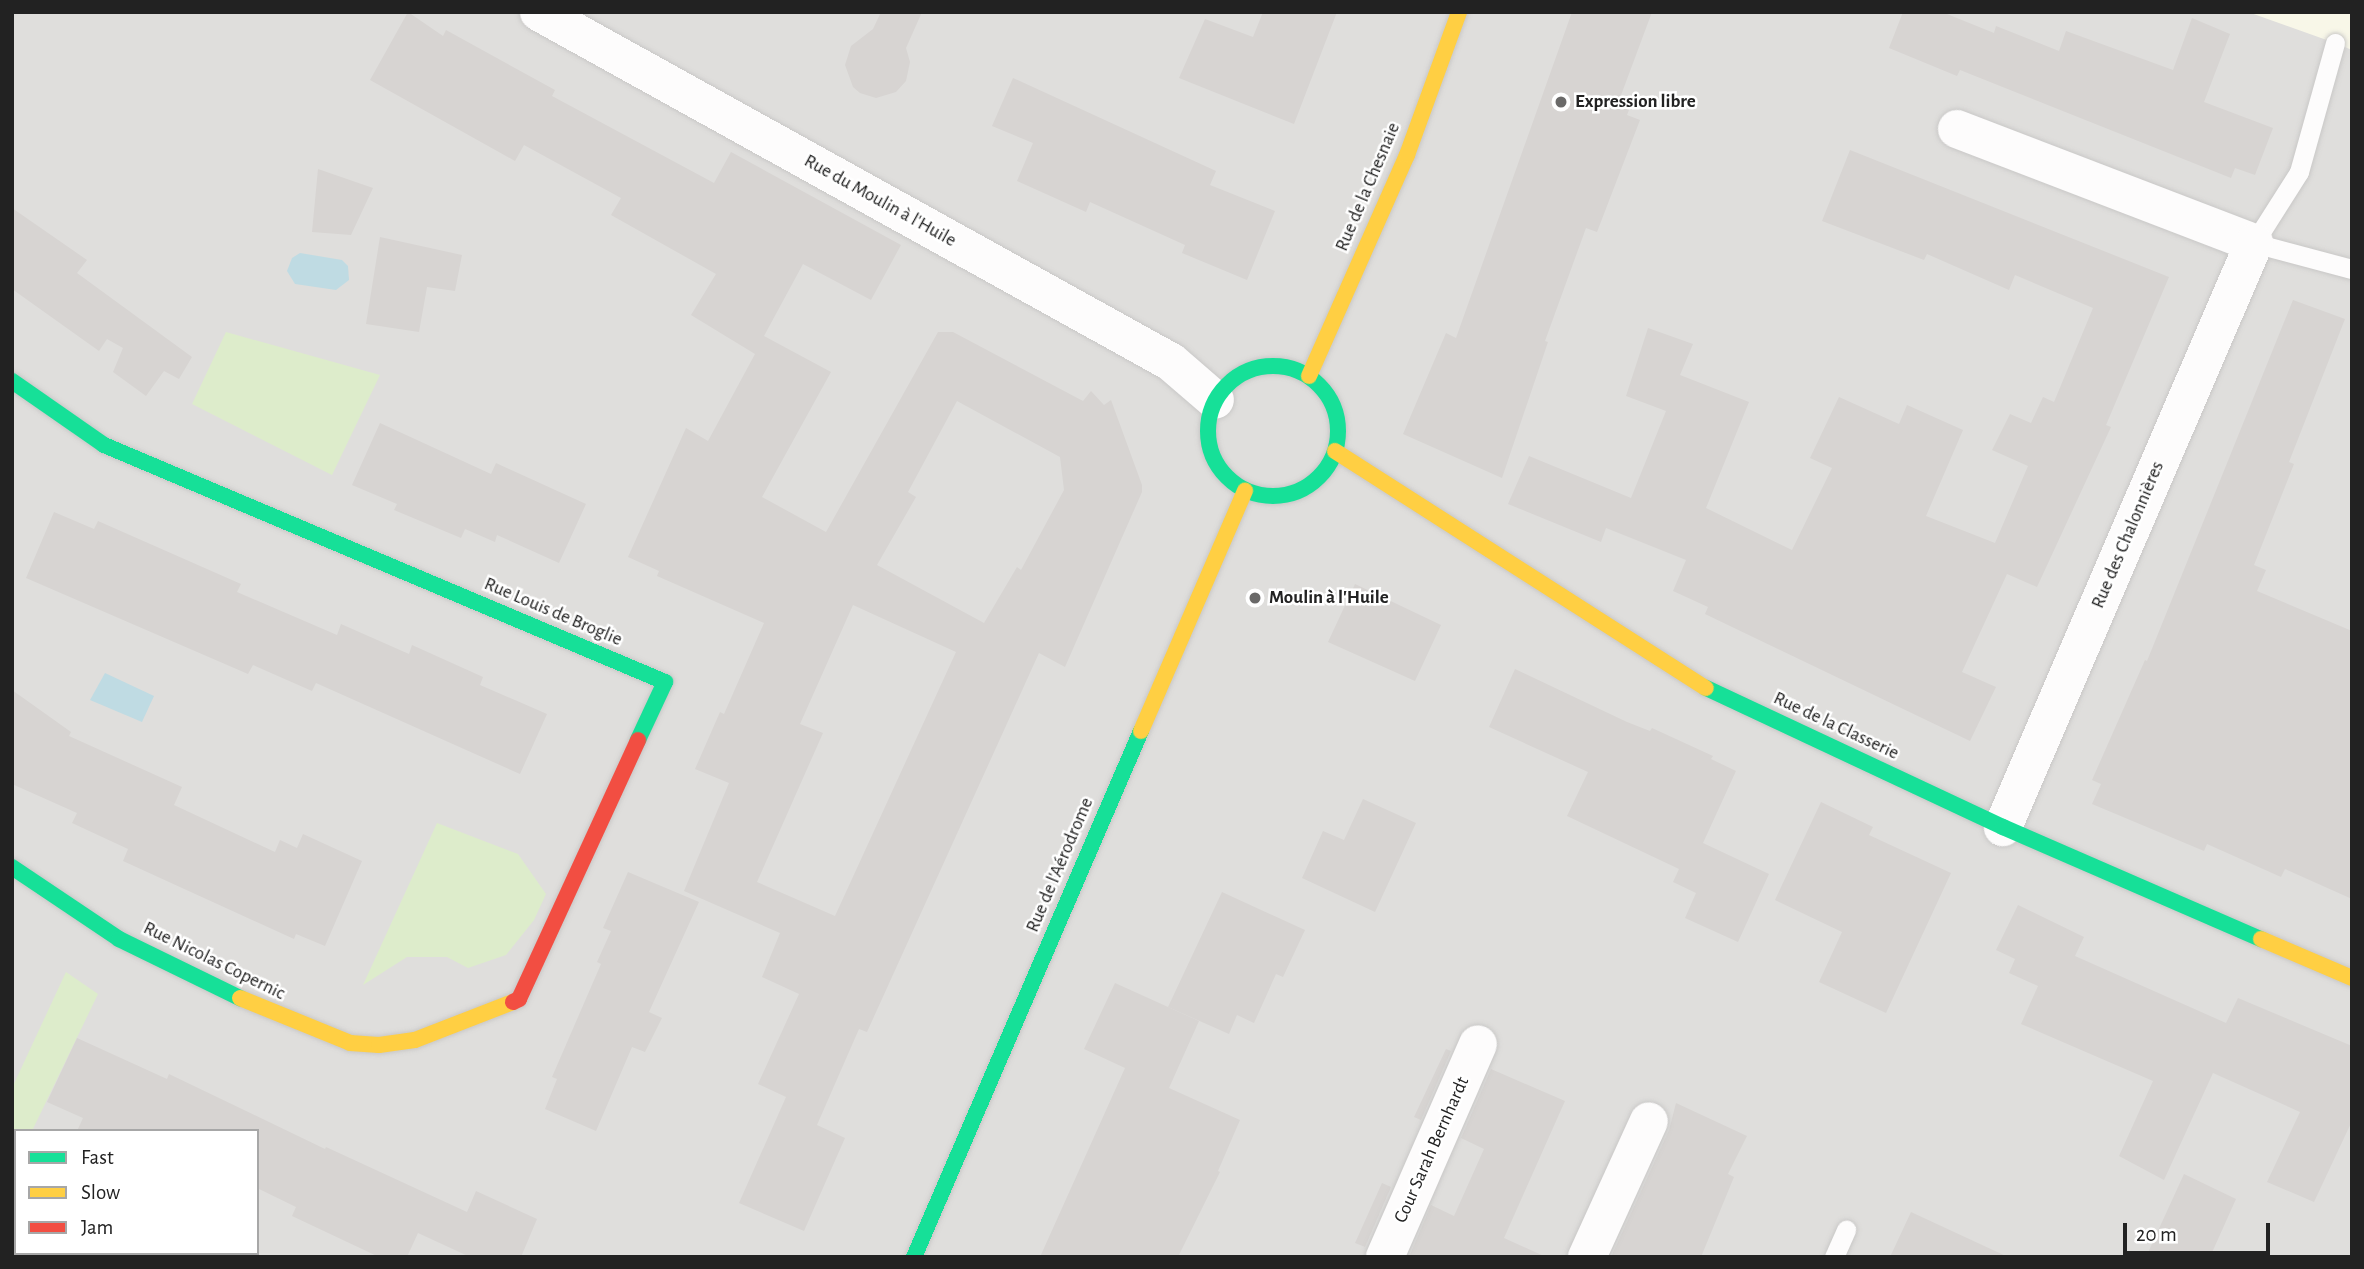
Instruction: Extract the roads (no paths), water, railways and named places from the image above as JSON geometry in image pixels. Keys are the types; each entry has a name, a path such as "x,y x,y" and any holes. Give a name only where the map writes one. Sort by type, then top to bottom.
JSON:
{"street":[{"name":"Rue du Moulin à l'Huile","path":"539,12 1171,362 1214,400"},
{"name":"Rue de la Chesnaie","path":"1309,376 1407,155 1460,12"},
{"path":"1957,129 2254,243"},
{"name":"Rue des Chalonnières","path":"2003,827 2254,243"},
{"path":"1267,366 1289,367 1309,376 1325,391 1335,410 1339,431 1335,451 1325,472 1309,486 1289,495 1267,497 1245,491 1228,479 1211,452 1208,421 1214,400 1228,383 1246,372 1267,366"},
{"name":"Rue Louis de Broglie","path":"12,381 104,445 665,682 519,999 415,1040"},
{"name":"Rue de la Classerie","path":"1335,451 1709,690 2003,827 2352,978"},
{"name":"Rue de l'Aérodrome","path":"914,1257 1245,491"},
{"name":"Rue Nicolas Copernic","path":"12,867 150,956 262,1009 350,1043 379,1045 415,1040"},
{"name":"Cour Sarah Bernhardt","path":"1385,1257 1478,1044"},
{"path":"1587,1257 1649,1121"}],"lane":[{"path":"2335,43 2299,172 2254,243 2352,268"},
{"path":"1834,1257 1846,1230"}],"water":[{"path":"300,253 342,260 348,266 349,280 336,290 295,284 287,271 292,258"},
{"path":"105,673 154,696 142,722 90,700"}],"place":[{"name":"Expression libre","path":"1561,102"},
{"name":"Moulin à l'Huile","path":"1255,598"}]}
